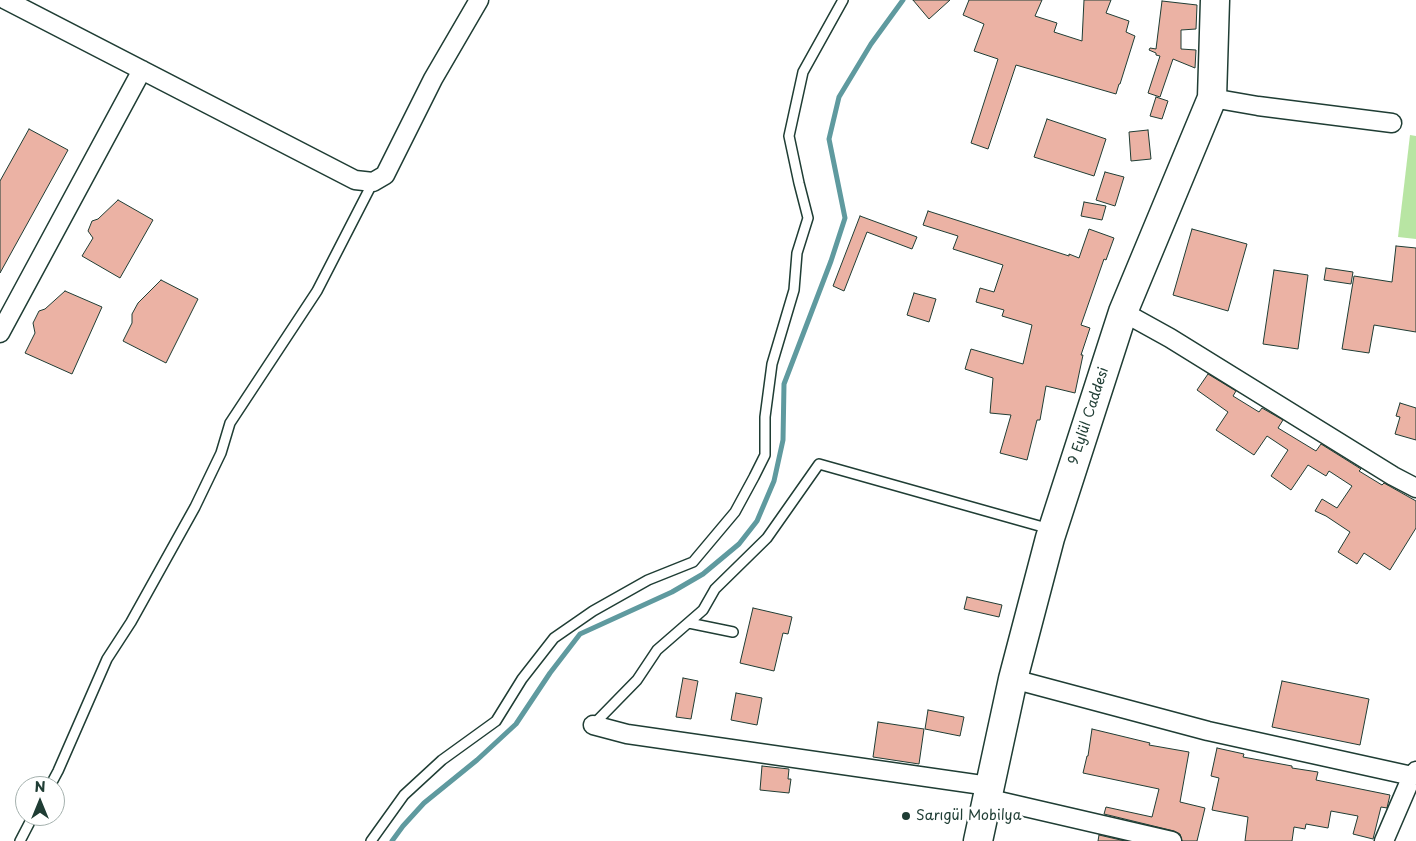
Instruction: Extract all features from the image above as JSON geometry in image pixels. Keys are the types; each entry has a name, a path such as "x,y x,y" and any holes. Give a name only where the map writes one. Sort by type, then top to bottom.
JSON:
{"main road":[{"name":"9 Eylül Caddesi","path":"978,841 1013,679 1053,530 1123,312 1212,98 1215,0"}],"street":[{"path":"6,0 355,180 373,182 385,175 433,79 479,0"},
{"path":"0,333 142,70"},
{"path":"1212,98 1258,106 1392,123"},
{"path":"1123,312 1170,338 1384,471 1416,488"},
{"path":"1013,679 1208,731 1414,773 1384,841"},
{"path":"593,725 637,736 988,792 1172,841"}],"lane":[{"path":"371,841 404,795 442,760 496,722 522,679 554,638 593,610 648,580 693,562 734,512 754,478 765,455 765,417 772,364 794,290 797,253 808,218 789,136 803,72 843,0"},
{"path":"55,776 107,659 131,622 195,507 221,453 230,423 317,291 373,182"},
{"path":"593,725 637,680 657,650 703,610 715,589 767,538 819,464 1053,530"},
{"path":"689,623 733,632"},
{"path":"20,841 28,826"}],"green space":[{"path":"1410,135 1416,136 1416,239 1398,237"}],"building":[{"path":"913,0 950,0 929,19"},
{"path":"969,0 1042,0 1035,16 1057,23 1054,32 1082,41 1084,0 1111,0 1106,13 1129,21 1126,32 1135,36 1116,94 1016,65 988,149 971,143 998,59 974,51 984,24 963,15"},
{"path":"1162,1 1197,5 1196,29 1181,30 1181,49 1196,50 1195,68 1173,59 1160,97 1148,93 1160,56 1149,50 1150,48 1156,49"},
{"path":"1156,97 1168,101 1162,119 1150,116"},
{"path":"1047,119 1106,139 1094,176 1034,157"},
{"path":"29,129 68,150 0,273 0,181"},
{"path":"1148,130 1151,159 1131,161 1129,132"},
{"path":"1105,172 1124,177 1115,206 1096,200"},
{"path":"118,200 153,220 120,278 82,256 93,238 88,231 92,221 98,219"},
{"path":"1084,202 1106,206 1102,220 1081,216"},
{"path":"928,211 1079,258 1089,229 1114,238 1106,260 1104,259 1081,325 1090,328 1081,355 1083,355 1075,393 1046,386 1040,420 1037,420 1027,460 1000,453 1011,415 990,413 993,378 965,369 971,349 1023,364 1032,325 1002,316 1004,310 976,302 980,288 994,292 1003,265 953,249 958,236 923,225"},
{"path":"860,216 917,237 912,249 867,232 844,291 833,286"},
{"path":"1192,229 1247,244 1228,311 1173,295"},
{"path":"1396,246 1416,248 1416,332 1374,325 1369,353 1342,349 1354,276 1392,282"},
{"path":"1326,268 1353,272 1351,284 1324,280"},
{"path":"1274,270 1308,275 1298,349 1263,344"},
{"path":"161,280 198,299 166,363 123,341 132,323 132,314 138,303"},
{"path":"65,291 102,307 72,374 25,353 35,333 33,323 39,311 45,309"},
{"path":"914,293 936,299 929,322 907,315"},
{"path":"1208,374 1236,391 1233,396 1259,412 1262,408 1283,420 1278,428 1316,451 1321,444 1361,469 1359,471 1382,485 1384,483 1416,501 1416,528 1390,570 1364,553 1357,564 1338,552 1350,532 1315,511 1322,499 1337,508 1352,486 1329,471 1326,476 1308,465 1291,490 1271,476 1288,450 1267,436 1254,455 1216,430 1228,412 1197,390"},
{"path":"1400,403 1416,408 1416,440 1395,434 1400,417 1396,416"},
{"path":"967,597 1002,605 999,617 964,609"},
{"path":"753,608 792,617 788,634 783,633 774,671 740,663"},
{"path":"683,678 698,681 691,719 676,717"},
{"path":"1282,681 1369,699 1360,745 1272,727"},
{"path":"736,693 762,698 757,725 731,720"},
{"path":"928,710 964,717 960,736 925,729"},
{"path":"878,722 924,729 919,764 873,757"},
{"path":"1092,729 1150,743 1149,745 1189,752 1180,802 1205,808 1197,841 1182,841 1180,834 1174,831 1104,814 1106,807 1152,817 1159,789 1083,773"},
{"path":"1217,748 1244,754 1243,757 1318,772 1316,780 1390,795 1387,808 1381,807 1373,839 1353,834 1358,816 1331,811 1328,828 1306,824 1305,829 1294,827 1292,841 1245,841 1248,817 1212,810 1219,778 1211,776"},
{"path":"762,766 789,769 788,779 791,779 789,793 760,790"},
{"path":"1099,835 1125,841 1098,841"}],"waterway":[{"path":"392,841 424,803 477,760 516,724 550,673 580,634 672,592 703,574 739,544 757,521 774,481 783,440 784,384 831,261 845,218 829,139 839,97 871,44 903,0"}],"place":[{"name":"Sarıgül Mobilya","path":"906,816"}]}
